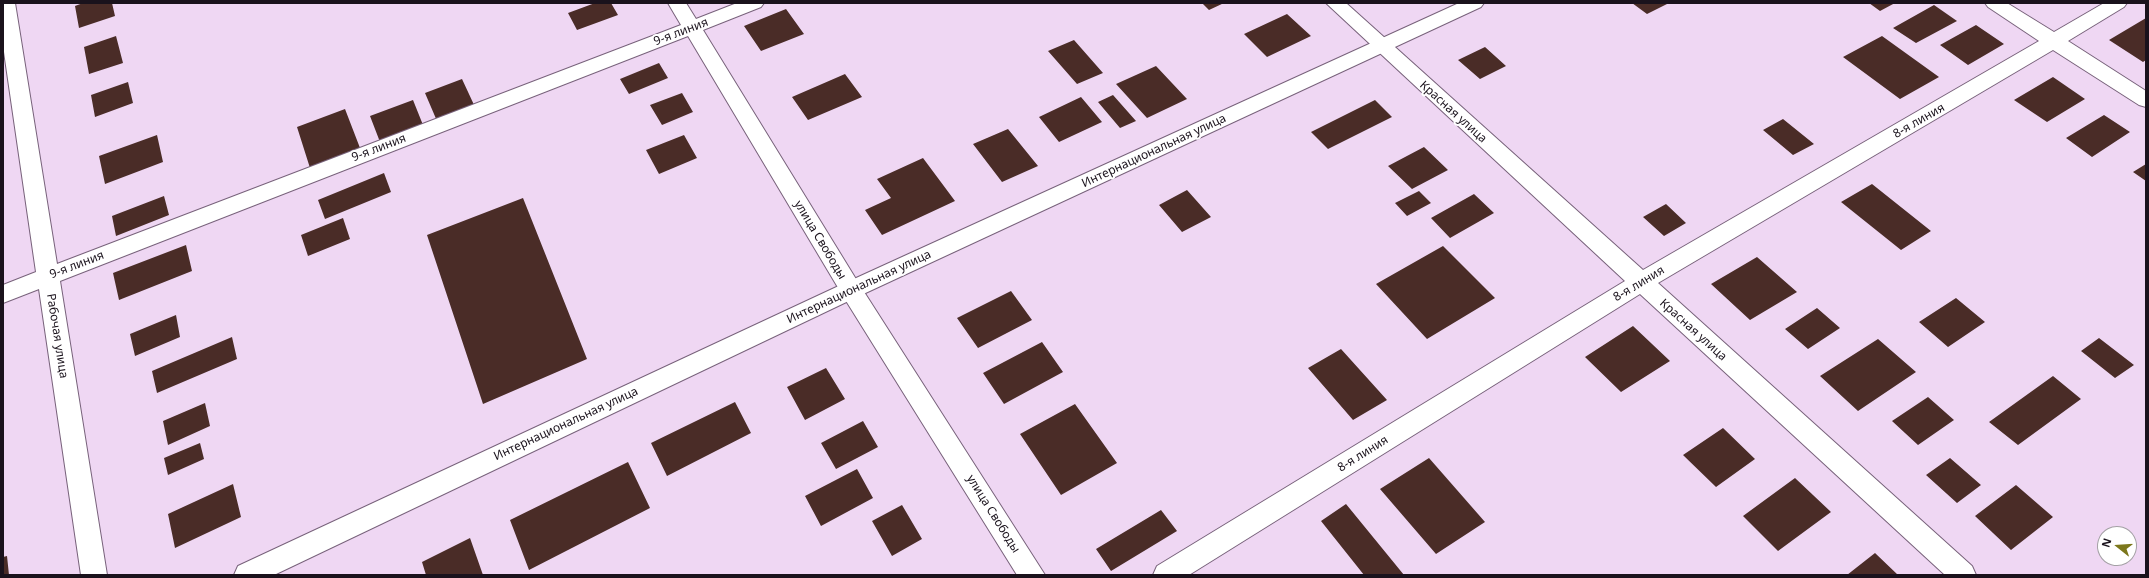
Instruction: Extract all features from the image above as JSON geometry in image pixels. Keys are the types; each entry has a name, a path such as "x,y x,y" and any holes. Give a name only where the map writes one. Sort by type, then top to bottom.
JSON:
{"street":[{"name":"Рабочая улица","path":"6,3 94,575"},
{"name":"улица Свободы","path":"677,3 851,290 1032,575"},
{"name":"9-я линия","path":"3,294 755,3"},
{"name":"Красная улица","path":"1335,3 1963,575"},
{"name":"Интернациональная улица","path":"247,575 851,290 1382,47 1474,3"},
{"path":"1994,3 2146,100"},
{"name":"8-я линия","path":"1166,575 1641,282 2054,42 2118,3"}],"building":[{"path":"83,3 112,3 115,16 79,28 75,6"},
{"path":"595,3 611,3 618,15 577,30 568,13"},
{"path":"1202,3 1224,3 1209,10"},
{"path":"1632,3 1669,3 1647,14"},
{"path":"1869,3 1895,3 1880,11"},
{"path":"1934,5 1957,21 1916,43 1893,28"},
{"path":"786,9 804,34 761,51 744,26"},
{"path":"1287,14 1311,36 1267,57 1244,34"},
{"path":"2146,18 2146,60 2143,62 2109,40"},
{"path":"1976,25 2004,44 1968,65 1940,45"},
{"path":"116,36 123,63 89,74 84,47"},
{"path":"1882,36 1939,77 1900,99 1843,57"},
{"path":"1074,40 1103,73 1077,84 1048,51"},
{"path":"1485,47 1506,66 1480,79 1458,60"},
{"path":"659,63 668,78 629,94 620,79"},
{"path":"1156,66 1187,99 1147,118 1116,84"},
{"path":"845,74 862,97 808,120 792,97"},
{"path":"2053,77 2085,99 2047,122 2014,100"},
{"path":"462,79 475,107 437,121 425,93"},
{"path":"128,82 133,103 95,117 91,95"},
{"path":"682,93 693,112 662,125 650,105"},
{"path":"1113,95 1136,121 1120,128 1098,102"},
{"path":"1081,97 1102,122 1059,142 1039,117"},
{"path":"413,100 423,125 380,142 370,116"},
{"path":"1375,100 1392,117 1328,149 1311,132"},
{"path":"345,109 360,148 310,168 297,127"},
{"path":"2104,115 2130,132 2092,157 2066,138"},
{"path":"1783,119 1814,144 1793,155 1763,130"},
{"path":"1008,129 1038,166 1002,182 973,144"},
{"path":"157,135 163,162 105,184 99,156"},
{"path":"684,135 697,158 659,174 646,150"},
{"path":"1424,147 1448,170 1412,189 1388,166"},
{"path":"923,158 955,201 882,235 865,210 891,198 877,179"},
{"path":"2146,164 2146,181 2133,172"},
{"path":"384,173 391,192 325,219 318,200"},
{"path":"1872,184 1931,231 1901,250 1841,202"},
{"path":"1187,190 1211,217 1182,232 1159,205"},
{"path":"1419,191 1431,203 1407,216 1395,203"},
{"path":"1474,194 1494,213 1450,238 1431,218"},
{"path":"164,196 169,215 116,236 112,216"},
{"path":"523,198 587,359 483,404 427,235"},
{"path":"1666,204 1686,223 1664,236 1643,217"},
{"path":"343,218 350,239 308,256 301,235"},
{"path":"186,245 192,271 119,300 113,273"},
{"path":"1443,246 1495,298 1427,339 1376,284"},
{"path":"1757,257 1797,292 1750,320 1711,284"},
{"path":"1011,291 1032,320 978,348 957,318"},
{"path":"1956,298 1985,322 1948,347 1919,322"},
{"path":"1817,308 1840,328 1808,349 1785,329"},
{"path":"176,315 180,337 135,356 130,334"},
{"path":"1633,326 1670,361 1621,392 1585,357"},
{"path":"232,337 237,359 157,393 152,371"},
{"path":"2099,338 2134,365 2115,378 2081,351"},
{"path":"1878,339 1916,372 1858,411 1820,376"},
{"path":"1042,342 1063,372 1004,404 983,373"},
{"path":"1341,349 1387,400 1353,420 1308,368"},
{"path":"826,368 845,399 805,420 787,387"},
{"path":"2053,376 2081,399 2018,445 1989,422"},
{"path":"1928,397 1954,420 1918,445 1892,421"},
{"path":"735,402 751,433 667,476 651,443"},
{"path":"205,403 210,426 168,445 163,421"},
{"path":"1075,404 1117,463 1061,495 1020,434"},
{"path":"863,421 878,447 836,469 821,443"},
{"path":"1723,428 1755,459 1716,487 1683,455"},
{"path":"200,443 204,459 168,475 164,458"},
{"path":"1429,458 1485,522 1436,554 1380,489"},
{"path":"1950,458 1981,485 1957,503 1926,475"},
{"path":"628,462 650,508 529,570 510,520"},
{"path":"857,469 873,498 821,526 805,496"},
{"path":"1795,478 1831,512 1778,551 1743,516"},
{"path":"233,484 241,517 175,548 168,514"},
{"path":"2016,485 2053,517 2011,550 1975,516"},
{"path":"1346,504 1404,575 1364,575 1321,521"},
{"path":"902,505 922,539 892,556 872,521"},
{"path":"1161,510 1177,531 1111,571 1096,549"},
{"path":"470,538 483,575 426,575 422,562"},
{"path":"1875,553 1898,575 1847,575"},
{"path":"7,556 9,575 3,575 3,557"}]}
